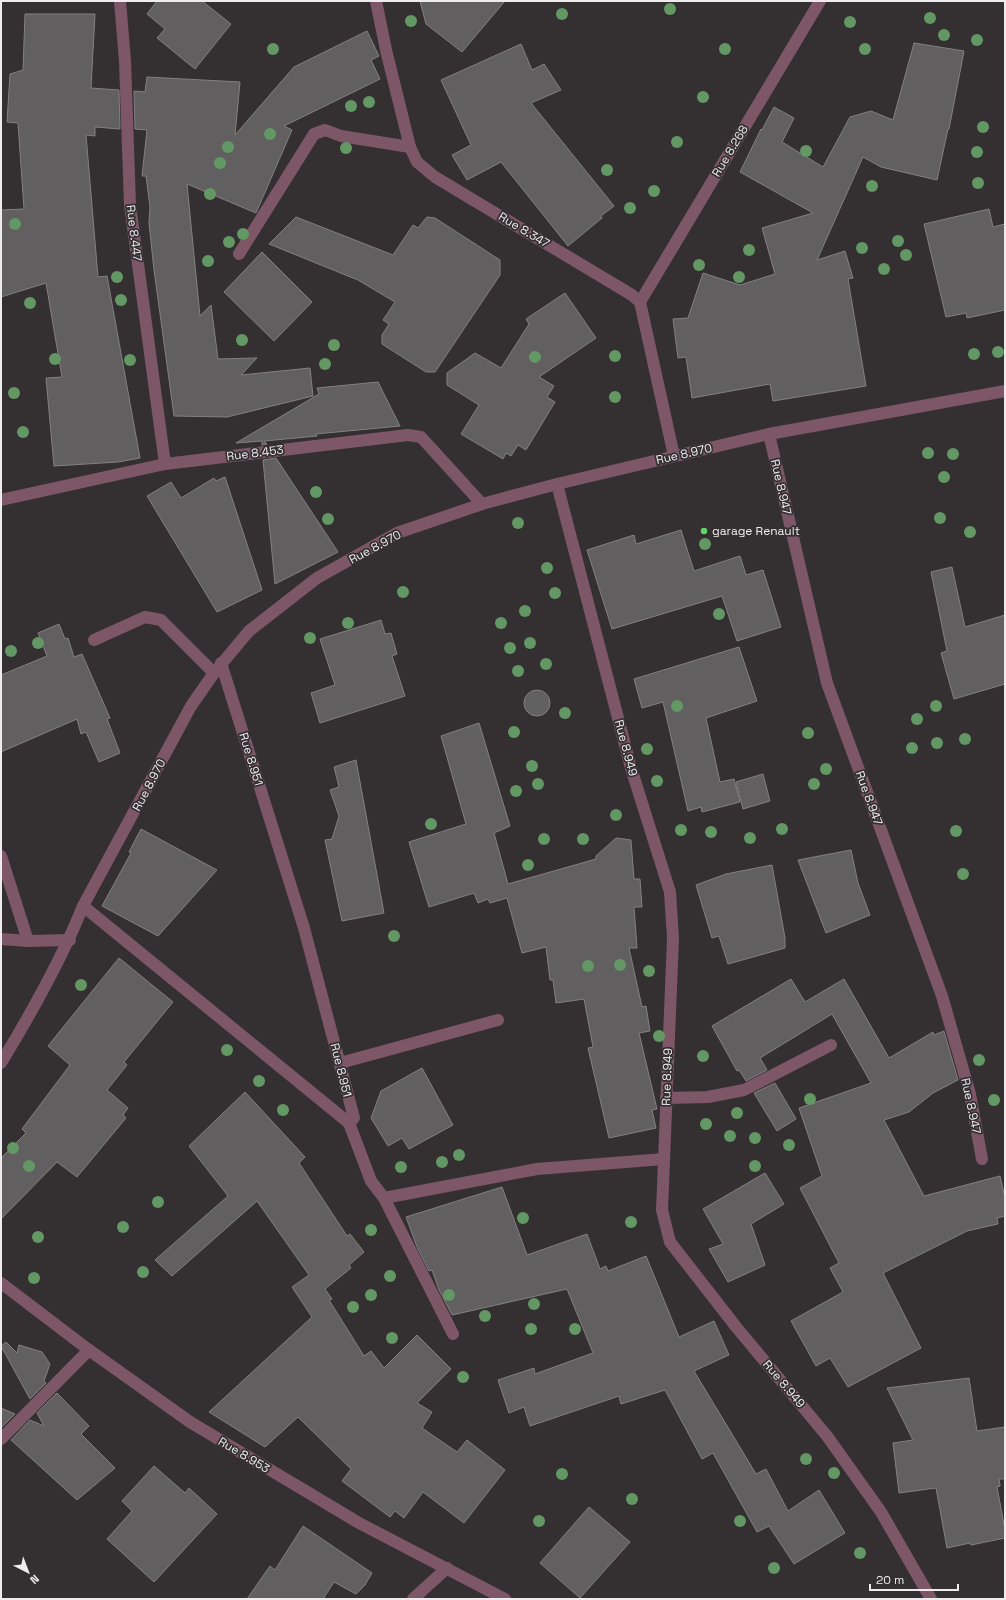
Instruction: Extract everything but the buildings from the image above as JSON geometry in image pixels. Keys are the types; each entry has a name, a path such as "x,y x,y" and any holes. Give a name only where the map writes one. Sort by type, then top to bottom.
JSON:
{"street":[{"name":"Rue 8.447","path":"120,1 125,61 130,205 165,464"},
{"name":"Rue 8.347","path":"376,1 386,50 410,147 417,162 435,177 632,295 640,302"},
{"name":"Rue 8.268","path":"640,302 820,1"},
{"path":"239,254 314,134 325,130 341,136 410,147"},
{"path":"640,302 674,456"},
{"name":"Rue 8.970","path":"1,1063 36,1007 70,940 83,906 191,706 217,668 249,631 317,578 398,533 482,504 557,484 769,434 1005,391"},
{"name":"Rue 8.947","path":"769,434 827,683 942,996 970,1094 982,1159"},
{"name":"Rue 8.453","path":"1,500 165,464 408,435 421,437 482,504"},
{"name":"Rue 8.949","path":"557,484 631,768 670,892 673,938 662,1210 670,1242 737,1328 826,1436 881,1512 931,1599"},
{"path":"94,640 145,618 161,620 217,668"},
{"name":"Rue 8.951","path":"217,668 304,928 354,1118 349,1123 371,1181 384,1198 453,1334"},
{"path":"1,856 28,941"},
{"path":"83,906 349,1123"},
{"path":"1,939 28,941 70,940"},
{"path":"340,1063 498,1020"},
{"path":"666,1098 708,1097 744,1090 831,1045"},
{"path":"384,1198 537,1169 664,1159"},
{"name":"Rue 8.953","path":"1,1283 89,1350 190,1422 359,1523 505,1599"},
{"path":"1,1439 89,1350"},
{"path":"413,1599 447,1568"}],"place":[{"name":"garage Renault","path":"704,531"}]}
